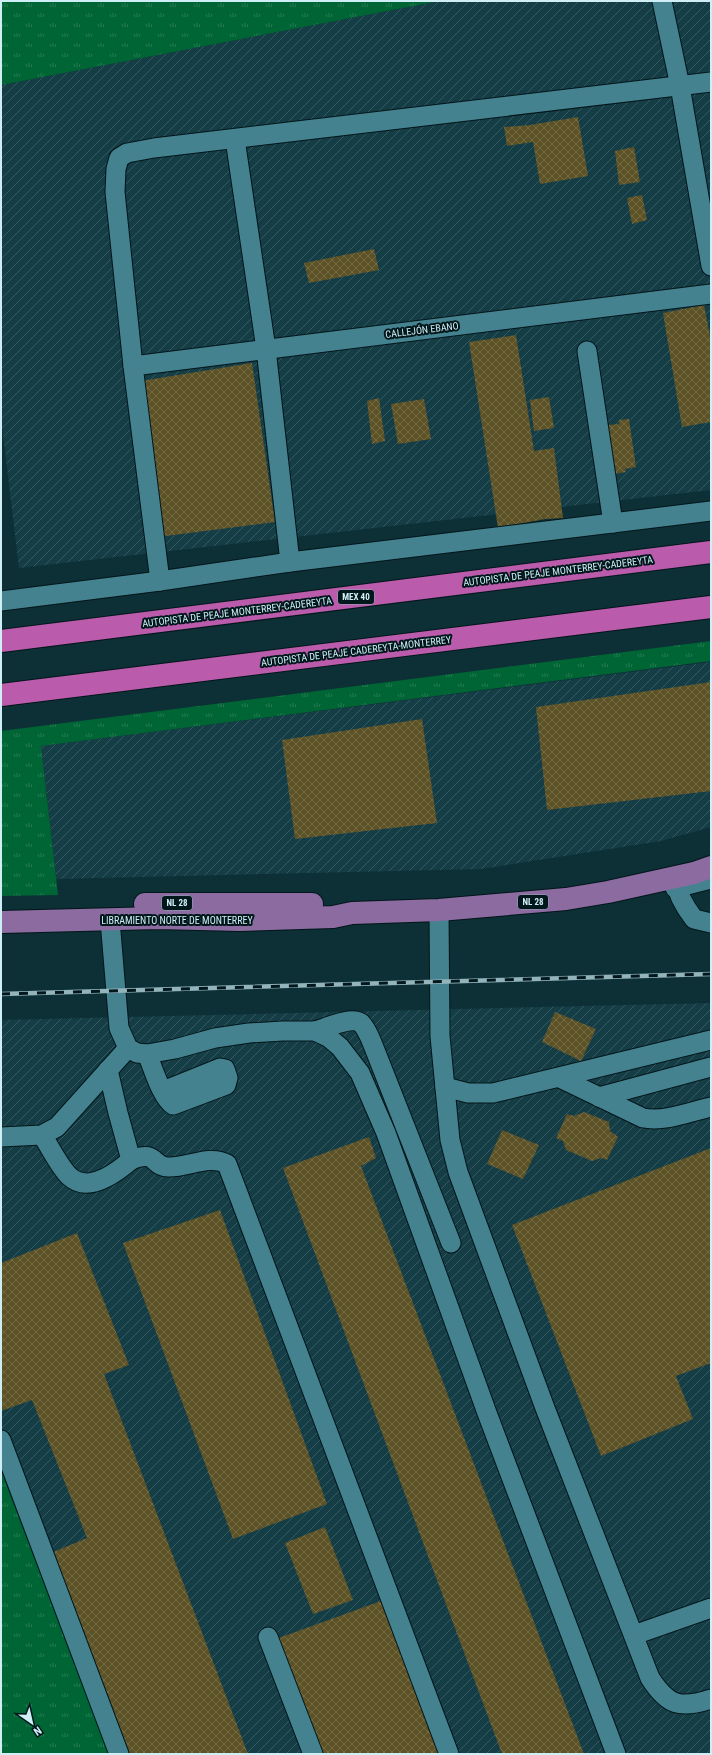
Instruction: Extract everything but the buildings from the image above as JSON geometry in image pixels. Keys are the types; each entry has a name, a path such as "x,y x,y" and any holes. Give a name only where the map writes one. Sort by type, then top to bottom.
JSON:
{"highway":[{"name":"AUTOPISTA DE PEAJE MONTERREY-CADEREYTA","path":"1,641 711,552"},
{"name":"AUTOPISTA DE PEAJE CADEREYTA-MONTERREY","path":"1,695 711,607"}],"main road":[{"name":"LIBRAMIENTO NORTE DE MONTERREY","path":"1,922 158,918 240,920 333,917 352,913 439,910 566,899 675,883 711,867"},
{"name":"LIBRAMIENTO NORTE DE MONTERREY","path":"1,907 228,903 314,904 329,906 352,913"},
{"path":"1,912 83,913 110,920 129,914 191,909 228,903"}],"street":[{"path":"662,1 680,86 711,266"},
{"path":"160,581 133,366 115,192 117,163 119,158 134,151 711,82"},
{"path":"235,139 266,350 290,562"},
{"name":"CALLEJÓN EBANO","path":"133,366 711,294"},
{"path":"587,351 613,522"},
{"path":"1,601 160,581 290,562 711,511"},
{"path":"711,879 675,883 683,904 694,919 711,923"},
{"path":"439,910 440,1036 444,1087 450,1140 470,1207 545,1408 650,1678 665,1698 676,1703 687,1704 711,1699"},
{"path":"110,920 119,1028 128,1048 137,1053 147,1054 175,1050 215,1038 249,1033 283,1030 316,1031 351,1020 356,1021 365,1029 373,1045 451,1243"},
{"path":"316,1031 328,1037 340,1046 360,1073 372,1097 417,1216 487,1413 616,1754"},
{"path":"444,1087 468,1092 493,1093 560,1078 711,1040"},
{"path":"1,1137 42,1135 61,1123 128,1048"},
{"path":"147,1054 163,1091"},
{"path":"599,1097 711,1067"},
{"path":"108,1070 131,1160"},
{"path":"560,1078 635,1114 651,1119 666,1118 711,1107"},
{"path":"42,1135 68,1176 78,1183 89,1183 104,1179 117,1172 131,1160 141,1156 150,1156 162,1166 169,1168 220,1160 227,1164 449,1754"},
{"path":"1,1440 119,1754"},
{"path":"634,1635 711,1608"},
{"path":"268,1637 313,1754"}],"shaded area":[{"path":"440,1 711,1 711,490 19,568 1,418 1,85"},
{"path":"711,662 711,827 661,841 481,869 56,879 41,746"},
{"path":"711,1003 711,1754 109,1754 1,1471 1,1020"}],"green space":[{"path":"1,1 440,1 1,85"},
{"path":"711,641 711,661 41,746 58,895 1,896 1,731"},
{"path":"1,1471 109,1754 1,1754"}],"railway":[{"path":"1,994 711,974"}]}
